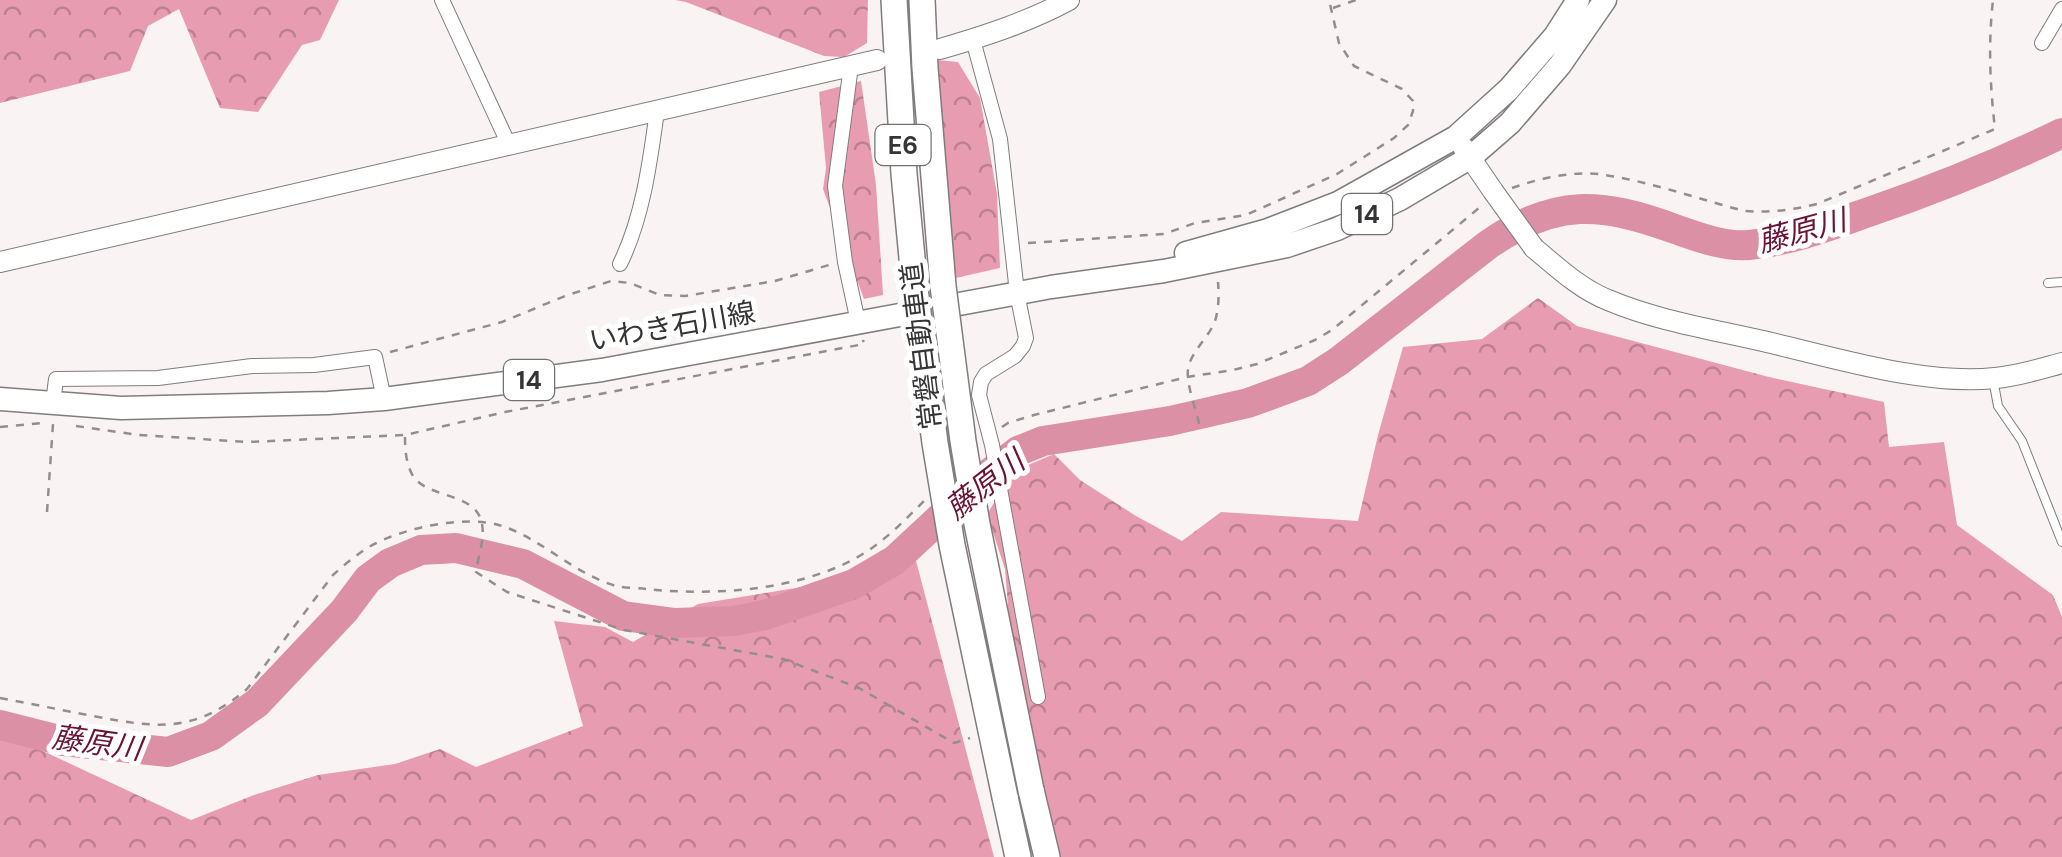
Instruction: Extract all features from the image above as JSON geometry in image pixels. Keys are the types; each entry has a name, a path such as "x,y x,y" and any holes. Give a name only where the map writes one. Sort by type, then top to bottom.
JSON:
{"highway":[{"name":"常磐自動車道","path":"894,0 904,174 935,444 1018,857"},
{"name":"常磐自動車道","path":"922,0 943,286 962,440 1047,857"}],"main road":[{"name":"いわき石川線","path":"0,399 121,408 384,399 602,370 1051,286 1268,230 1338,203 1456,137 1508,88 1554,36 1578,0"},
{"name":"いわき石川線","path":"1051,286 1164,271 1287,246 1400,199 1470,158 1510,123 1560,65 1605,0"}],"street":[{"path":"442,0 509,145"},
{"path":"940,49 1039,16 1070,0"},
{"path":"2042,44 2062,8"},
{"path":"973,40 1000,139 1017,293 1026,338 1015,356 986,374 980,395 1038,697"},
{"path":"0,262 877,60"},
{"path":"851,66 835,186 858,322"},
{"path":"620,264 648,173 657,110"},
{"path":"1456,137 1534,248 1570,278 1605,299 1670,322 1892,371 1994,379 2062,363"},
{"path":"53,403 56,379 158,378 374,357 384,399"}],"lane":[{"path":"2048,283 2062,282"},
{"path":"1994,379 1998,406 2022,441 2062,542"}],"path":[{"path":"1012,244 1164,234 1195,223 1246,214 1338,174 1394,138 1408,124 1413,101 1402,89 1354,66 1340,43 1329,0"},
{"path":"1331,8 1356,0"},
{"path":"991,441 1008,422 1257,364 1315,340 1495,195 1536,180 1603,174 1744,211 1780,211 1817,204 1995,129 1989,81 1993,0"},
{"path":"1199,424 1188,377 1192,358 1215,321 1219,302 1218,260"},
{"path":"374,357 502,322 611,281 630,283 660,295 684,296 774,281 846,262"},
{"path":"0,426 53,422 48,512"},
{"path":"404,436 414,478 478,512 482,530 476,572 506,592 624,630 782,659 859,688 954,743 973,738"},
{"path":"0,698 144,726 192,720 232,702 247,688 333,575 360,553 396,536 439,524 482,522 502,526 616,586 709,592 809,576 852,560 878,544 922,503"}],"green space":[{"path":"0,0 339,0 320,40 302,45 258,112 220,108 179,9 148,26 130,71 0,103"},
{"path":"675,0 868,0 867,43 844,57 824,56"},
{"path":"937,60 958,62 980,98 997,194 1000,268 951,279"},
{"path":"861,81 876,185 883,295 864,299 823,189 826,168 819,92"},
{"path":"1538,298 1577,326 1769,377 1884,402 1889,447 1944,442 1957,525 2053,595 2062,617 2062,857 1057,857 1016,702 1005,569 987,514 1014,471 1054,454 1080,480 1182,541 1221,512 1358,521 1403,347 1482,339"},
{"path":"915,557 994,857 0,857 0,735 191,820 318,775 395,764 440,749 476,767 583,726 554,621 605,627 633,642 698,604 814,585"}],"waterway":[{"name":"藤原川","path":"0,725 63,741 168,752 211,736 257,703 344,611 368,579 390,563 421,550 456,548 523,564 623,616 675,623 734,621 765,615 854,584 895,560 1018,451 1043,441 1170,421 1248,403 1308,381 1489,244 1536,218 1579,209 1601,210 1624,213 1721,243 1764,243 1823,228 1916,195 2062,133"}]}
